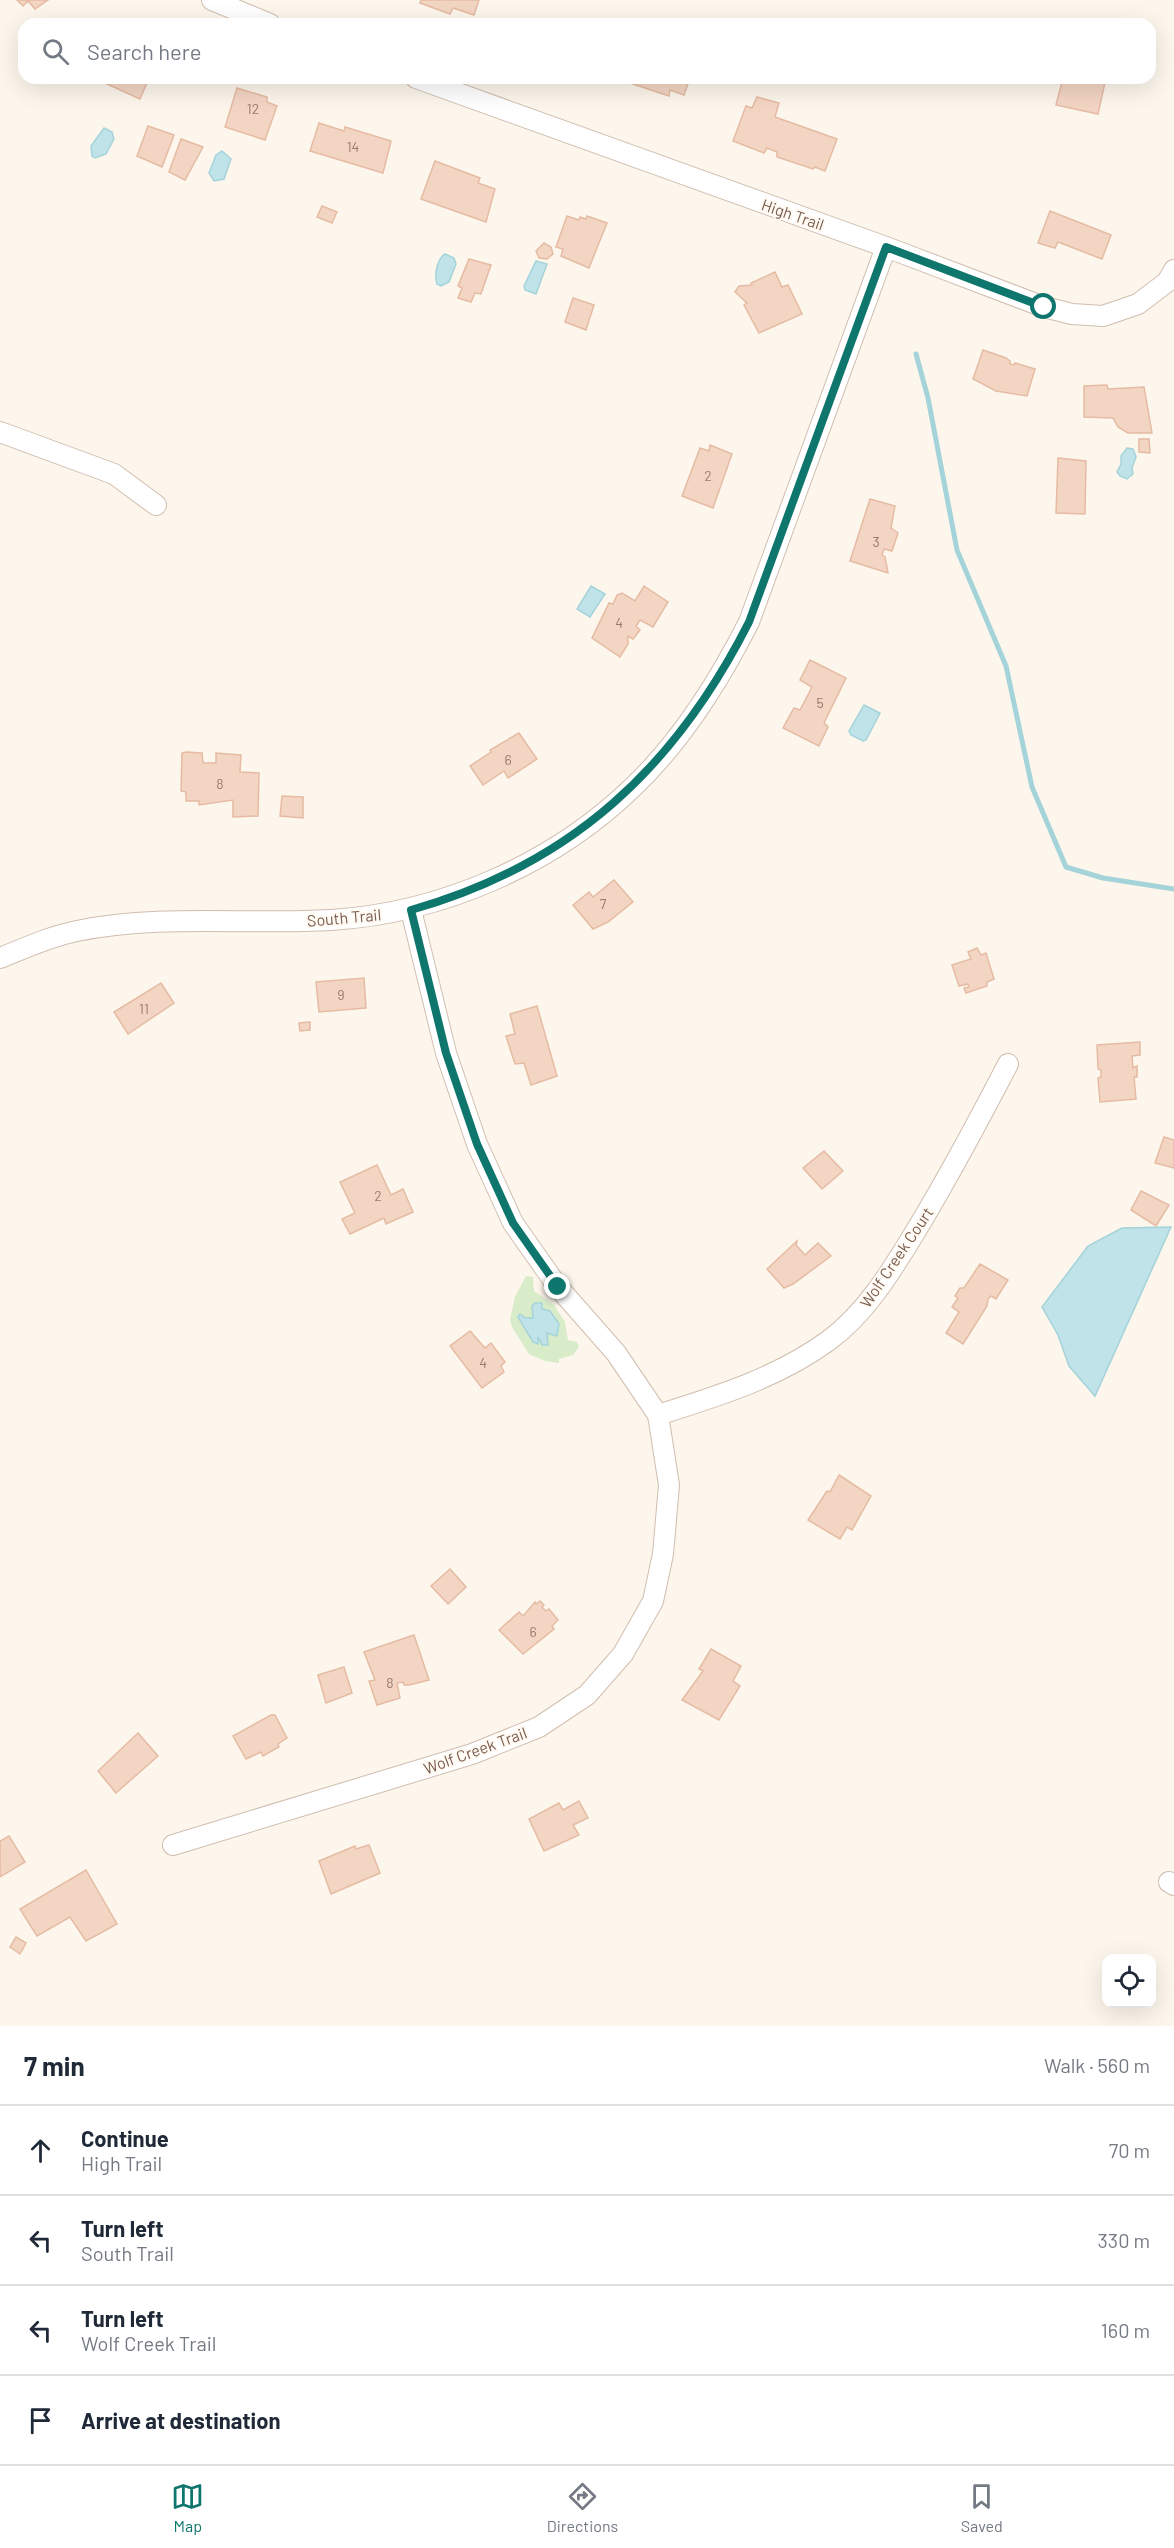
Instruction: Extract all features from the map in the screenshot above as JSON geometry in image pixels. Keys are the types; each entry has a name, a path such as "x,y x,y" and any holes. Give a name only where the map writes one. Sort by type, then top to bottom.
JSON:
{"street":[{"path":"212,0 256,18"},
{"name":"High Trail","path":"433,84 886,247 1044,307 1072,314 1103,316 1138,304 1171,276"},
{"name":"South Trail","path":"0,958 75,931 118,924 187,920 332,920 411,910 439,902 505,873 591,824 633,788 669,747 729,662 749,622 886,247"},
{"path":"0,432 114,474 156,505"},
{"name":"Wolf Creek Trail","path":"173,1845 494,1747 539,1727 587,1695 623,1654 653,1601 663,1554 669,1485 658,1415 616,1353 558,1287 513,1223 477,1144 446,1053 411,910"},
{"name":"Wolf Creek Court","path":"658,1415 755,1383 794,1363 830,1340 858,1314 907,1245 1008,1064"}],"green space":[{"path":"526,1276 533,1277 534,1291 554,1305 565,1322 568,1340 577,1342 579,1347 573,1355 559,1359 559,1363 545,1361 529,1354 512,1327 510,1320 515,1297"}],"water":[{"path":"104,128 112,132 114,139 106,154 95,158 92,156 91,146"},
{"path":"222,151 231,159 224,179 214,181 209,173 216,155"},
{"path":"445,254 454,258 456,264 449,282 441,286 437,284 436,272 438,263"},
{"path":"536,261 547,264 536,294 525,290 524,286"},
{"path":"1127,448 1133,449 1136,457 1132,468 1133,474 1127,479 1117,472 1121,464 1121,456"},
{"path":"591,586 605,594 590,617 577,609"},
{"path":"864,705 880,713 866,740 863,741 851,735 849,731"},
{"path":"1171,1227 1095,1396 1069,1366 1058,1335 1042,1307 1088,1246 1122,1228"},
{"path":"535,1303 542,1303 542,1309 550,1311 559,1324 557,1336 547,1333 548,1345 542,1345 538,1337 538,1344 533,1342 518,1317 520,1314 525,1318 533,1318 532,1306"}],"building":[{"path":"17,0 48,0 35,9 28,1 23,6"},
{"path":"421,0 479,0 474,15 453,8 450,14 420,3"},
{"path":"107,84 146,84 140,99"},
{"path":"633,84 688,84 684,95 670,90 669,96"},
{"path":"1061,84 1105,84 1098,114 1056,105"},
{"path":"237,88 267,97 267,102 277,106 265,140 225,127"},
{"path":"757,97 779,103 775,117 837,139 825,171 777,157 777,152 767,148 764,153 733,141 746,106 752,108"},
{"path":"319,123 344,131 345,127 391,141 383,173 310,151"},
{"path":"148,126 174,135 162,167 137,156"},
{"path":"181,139 203,147 185,180 169,172"},
{"path":"435,161 480,178 478,183 495,189 486,222 421,199"},
{"path":"322,206 337,212 332,223 317,217"},
{"path":"1050,211 1111,235 1102,259 1058,242 1055,248 1038,243"},
{"path":"567,216 579,220 580,217 586,219 587,216 607,223 589,268 561,256 563,249 556,247"},
{"path":"544,243 551,247 553,254 547,259 539,258 536,251"},
{"path":"469,259 491,265 481,294 475,293 471,302 458,298 462,288 458,286"},
{"path":"775,272 782,287 788,285 802,314 759,333 744,305 747,303 735,292 739,286 752,285 751,283"},
{"path":"573,298 594,305 586,330 565,322"},
{"path":"983,350 1006,358 1010,364 1015,363 1035,369 1027,396 996,391 973,379"},
{"path":"1107,385 1108,389 1144,387 1152,433 1128,433 1118,427 1113,418 1084,417 1084,386"},
{"path":"1139,439 1149,439 1150,453 1139,452"},
{"path":"710,445 732,454 713,508 682,496 700,448 709,451"},
{"path":"1058,458 1086,461 1085,514 1056,513"},
{"path":"870,499 895,506 891,528 898,533 892,551 884,549 882,555 885,557 888,573 850,561"},
{"path":"644,586 668,602 653,627 640,620 636,626 640,630 633,639 628,636 628,644 620,657 592,638 609,603 613,604 617,595 622,593 635,601"},
{"path":"810,660 846,678 824,723 828,727 819,746 783,728 794,708 800,710 812,687 800,680"},
{"path":"519,733 537,759 508,778 504,771 483,785 470,766 491,752 490,750"},
{"path":"182,753 202,753 203,763 216,763 216,753 241,755 240,772 259,773 258,816 233,817 233,800 199,805 199,801 186,801 186,792 181,791"},
{"path":"282,796 303,797 303,818 280,816"},
{"path":"614,880 633,902 608,922 593,929 573,905 589,892 593,897"},
{"path":"977,948 981,955 986,953 994,979 987,982 987,986 966,993 964,988 969,987 968,984 959,986 952,965 971,959 968,952"},
{"path":"364,978 366,1008 319,1012 316,982"},
{"path":"161,983 174,1003 128,1034 114,1012"},
{"path":"537,1006 557,1076 531,1085 524,1063 515,1064 506,1036 515,1034 510,1014"},
{"path":"310,1022 310,1030 300,1031 299,1023"},
{"path":"1140,1042 1140,1055 1132,1056 1133,1068 1137,1066 1137,1077 1134,1077 1136,1099 1100,1102 1098,1078 1101,1077 1101,1070 1098,1069 1097,1045"},
{"path":"1164,1137 1174,1140 1174,1168 1155,1163"},
{"path":"824,1151 843,1171 822,1189 803,1168"},
{"path":"377,1165 391,1195 403,1189 413,1212 386,1224 384,1218 350,1234 342,1219 355,1213 340,1182"},
{"path":"1141,1191 1169,1205 1156,1226 1131,1210"},
{"path":"797,1241 796,1245 805,1255 818,1243 831,1256 784,1288 767,1269"},
{"path":"980,1264 1008,1280 996,1299 991,1296 988,1299 987,1306 963,1344 946,1333 959,1312 952,1307 958,1298 955,1296 960,1288 964,1288"},
{"path":"470,1331 485,1348 491,1343 505,1362 501,1366 504,1372 482,1388 450,1346"},
{"path":"839,1475 871,1496 852,1530 847,1527 840,1539 808,1520 827,1491 830,1492"},
{"path":"450,1569 466,1587 448,1604 431,1586"},
{"path":"540,1601 544,1605 542,1607 546,1611 549,1609 558,1620 552,1626 554,1629 523,1654 499,1630 519,1612 523,1616 535,1602 536,1604"},
{"path":"414,1635 429,1680 409,1685 404,1685 403,1682 397,1683 400,1698 377,1705 369,1681 375,1680 364,1652"},
{"path":"711,1649 741,1666 733,1681 740,1686 719,1720 682,1700 703,1671 699,1669"},
{"path":"344,1667 352,1693 326,1703 318,1675"},
{"path":"275,1715 287,1738 278,1744 279,1747 263,1756 261,1752 246,1759 233,1736"},
{"path":"138,1733 158,1756 116,1793 98,1771"},
{"path":"579,1801 588,1818 573,1825 579,1835 544,1851 529,1819 559,1803 563,1810"},
{"path":"9,1836 25,1862 0,1877 0,1841"},
{"path":"369,1845 380,1873 331,1894 319,1861 355,1846 356,1849"},
{"path":"86,1870 117,1924 86,1941 70,1917 37,1936 20,1909"},
{"path":"16,1937 26,1943 20,1954 10,1947"}],"waterway":[{"path":"916,354 928,398 957,550 1006,666 1032,787 1066,867 1103,878 1174,889"}],"route":[{"path":"558,1287 513,1223 477,1144 446,1053 411,910 467,891 505,873 591,824 633,788 669,747 702,702 729,662 749,622 886,247 1044,307"}]}
